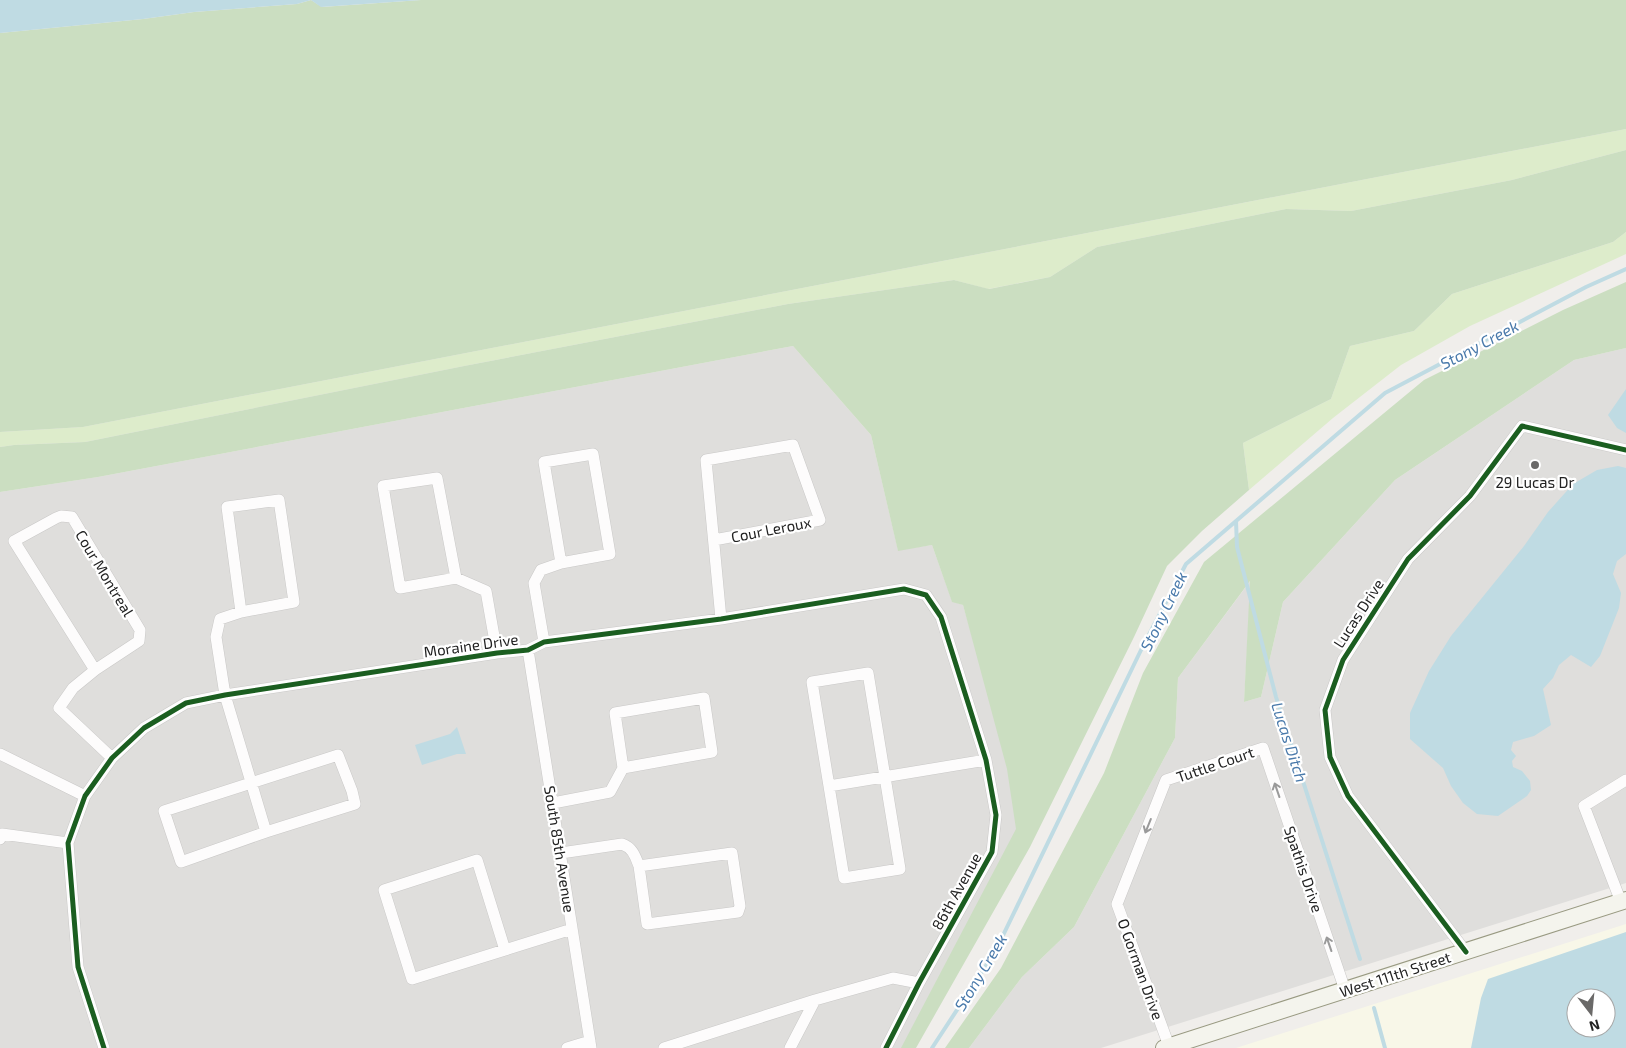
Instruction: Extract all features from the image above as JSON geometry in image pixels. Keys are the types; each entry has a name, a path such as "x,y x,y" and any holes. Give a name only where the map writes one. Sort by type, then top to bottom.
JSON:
{"main road":[{"name":"West 111th Street","path":"1166,1047 1623,901"}],"street":[{"name":"Lucas Drive","path":"1466,952 1348,796 1330,757 1325,710 1343,660 1408,559 1470,496 1522,426 1626,450"},
{"name":"Cour Leroux","path":"714,540 820,520 793,445 706,460 721,619"},
{"path":"544,642 534,583 541,570 560,563 610,554 593,454 544,462 560,563"},
{"path":"456,578 437,478 383,486 400,588 456,578 486,591 497,652"},
{"path":"241,612 227,508 279,500 294,602 241,612 220,620 216,637 225,695 266,832"},
{"name":"Cour Montreal","path":"95,670 14,541 61,516 72,517 140,630 139,641 95,670 73,688 59,708 112,758"},
{"name":"Moraine Drive","path":"68,843 85,796 112,758 144,728 186,703 225,695 497,652 528,650 544,642 721,619 904,589 926,595"},
{"name":"86th Avenue","path":"886,1048 919,983 992,852 996,815 986,760 942,617 926,595"},
{"name":"South 85th Avenue","path":"528,650 591,1044"},
{"path":"868,672 885,777 900,869 844,878 812,682 868,672"},
{"path":"553,803 610,792 623,768 615,713 704,698 712,752 623,768"},
{"name":"Tuttle Court","path":"1166,780 1263,748"},
{"name":"Spathis Drive","path":"1263,748 1345,990"},
{"path":"0,754 85,796"},
{"path":"338,755 355,804 266,832 181,862 164,811 338,755"},
{"path":"829,786 986,760"},
{"name":"O Gorman Drive","path":"1166,780 1117,904 1166,1047"},
{"path":"1623,901 1584,806 1626,780"},
{"path":"0,838 2,834 68,843 78,967 104,1048"},
{"path":"561,853 622,844 630,848 634,852 639,866 647,924 738,912 740,906 732,853 639,866"},
{"path":"505,950 477,860 384,890 412,979 505,950 572,928"},
{"path":"664,1048 815,1000 893,978 919,983"},
{"path":"790,1048 815,1000"},
{"path":"567,1048 591,1044"}],"shaded area":[{"path":"793,346 871,435 898,550 932,545 952,601 963,605 1021,804 1016,842 903,1048 0,1048 0,492 98,477"},
{"path":"1626,348 1626,883 1101,1048 969,1048 1022,977 1074,927 1175,738 1178,678 1251,580 1244,702 1261,697 1283,602 1395,480 1574,360"},
{"path":"1626,924 1626,1048 1236,1048"}],"green space":[{"path":"311,0 322,7 421,0 1626,0 1626,129 83,427 0,432 0,33 194,12 297,4"},
{"path":"1626,129 1626,150 1512,180 1351,211 1286,209 1097,247 1050,277 988,289 954,280 788,304 464,366 85,442 0,447 0,432 83,427"},
{"path":"1626,150 1626,232 1613,242 1452,294 1414,331 1350,346 1331,399 1243,443 1249,490 1202,531 1167,566 1030,847 916,1048 901,1048 1016,829 1007,769 963,605 952,602 932,545 898,551 871,435 793,346 98,477 0,492 0,447 85,442 464,366 788,304 954,280 989,289 1050,277 1097,247 1286,209 1351,211 1512,180"},
{"path":"1626,232 1626,254 1470,326 1401,365 1333,418 1249,490 1243,443 1331,399 1350,346 1414,331 1452,294 1613,242"},
{"path":"1626,282 1626,348 1574,360 1395,480 1283,602 1261,697 1244,702 1250,581 1178,678 1175,738 1074,927 1022,977 969,1048 945,1048 1001,968 1104,773 1143,673 1204,562 1424,380 1563,310"}],"water":[{"path":"0,0 311,0 297,4 194,12 0,33"},
{"path":"311,0 421,0 321,7"},
{"path":"1626,389 1626,433 1617,428 1608,415"},
{"path":"1618,466 1626,468 1626,554 1617,561 1613,574 1621,593 1619,608 1600,656 1591,667 1571,655 1559,665 1553,678 1543,689 1551,725 1534,736 1513,742 1511,750 1516,756 1512,761 1513,767 1522,771 1530,781 1531,790 1527,796 1498,816 1477,814 1463,803 1451,786 1443,768 1410,739 1410,713 1429,671 1451,636 1524,546 1548,512 1573,484 1597,470"},
{"path":"457,727 466,754 457,754 422,765 415,745 450,734"},
{"path":"1626,932 1626,1048 1471,1048 1481,998 1488,979"}],"waterway":[{"name":"Stony Creek","path":"932,1048 995,952 1142,648 1186,564 1385,393 1586,287 1626,269"},
{"name":"Lucas Ditch","path":"1236,521 1237,547 1276,697 1360,959"},
{"name":"Lucas Ditch","path":"1374,1008 1385,1048"}],"cycle path":[{"path":"1466,952 1348,796 1330,757 1325,710 1343,660 1408,559 1470,496 1522,426 1626,450"},
{"path":"104,1048 78,967 68,843 85,796 112,758 144,728 186,703 225,695 497,653 528,650 544,642 721,619 904,589 926,595 941,617 986,760 996,815 992,852 919,983 886,1048"}],"place":[{"name":"29 Lucas Dr","path":"1535,465"}]}
